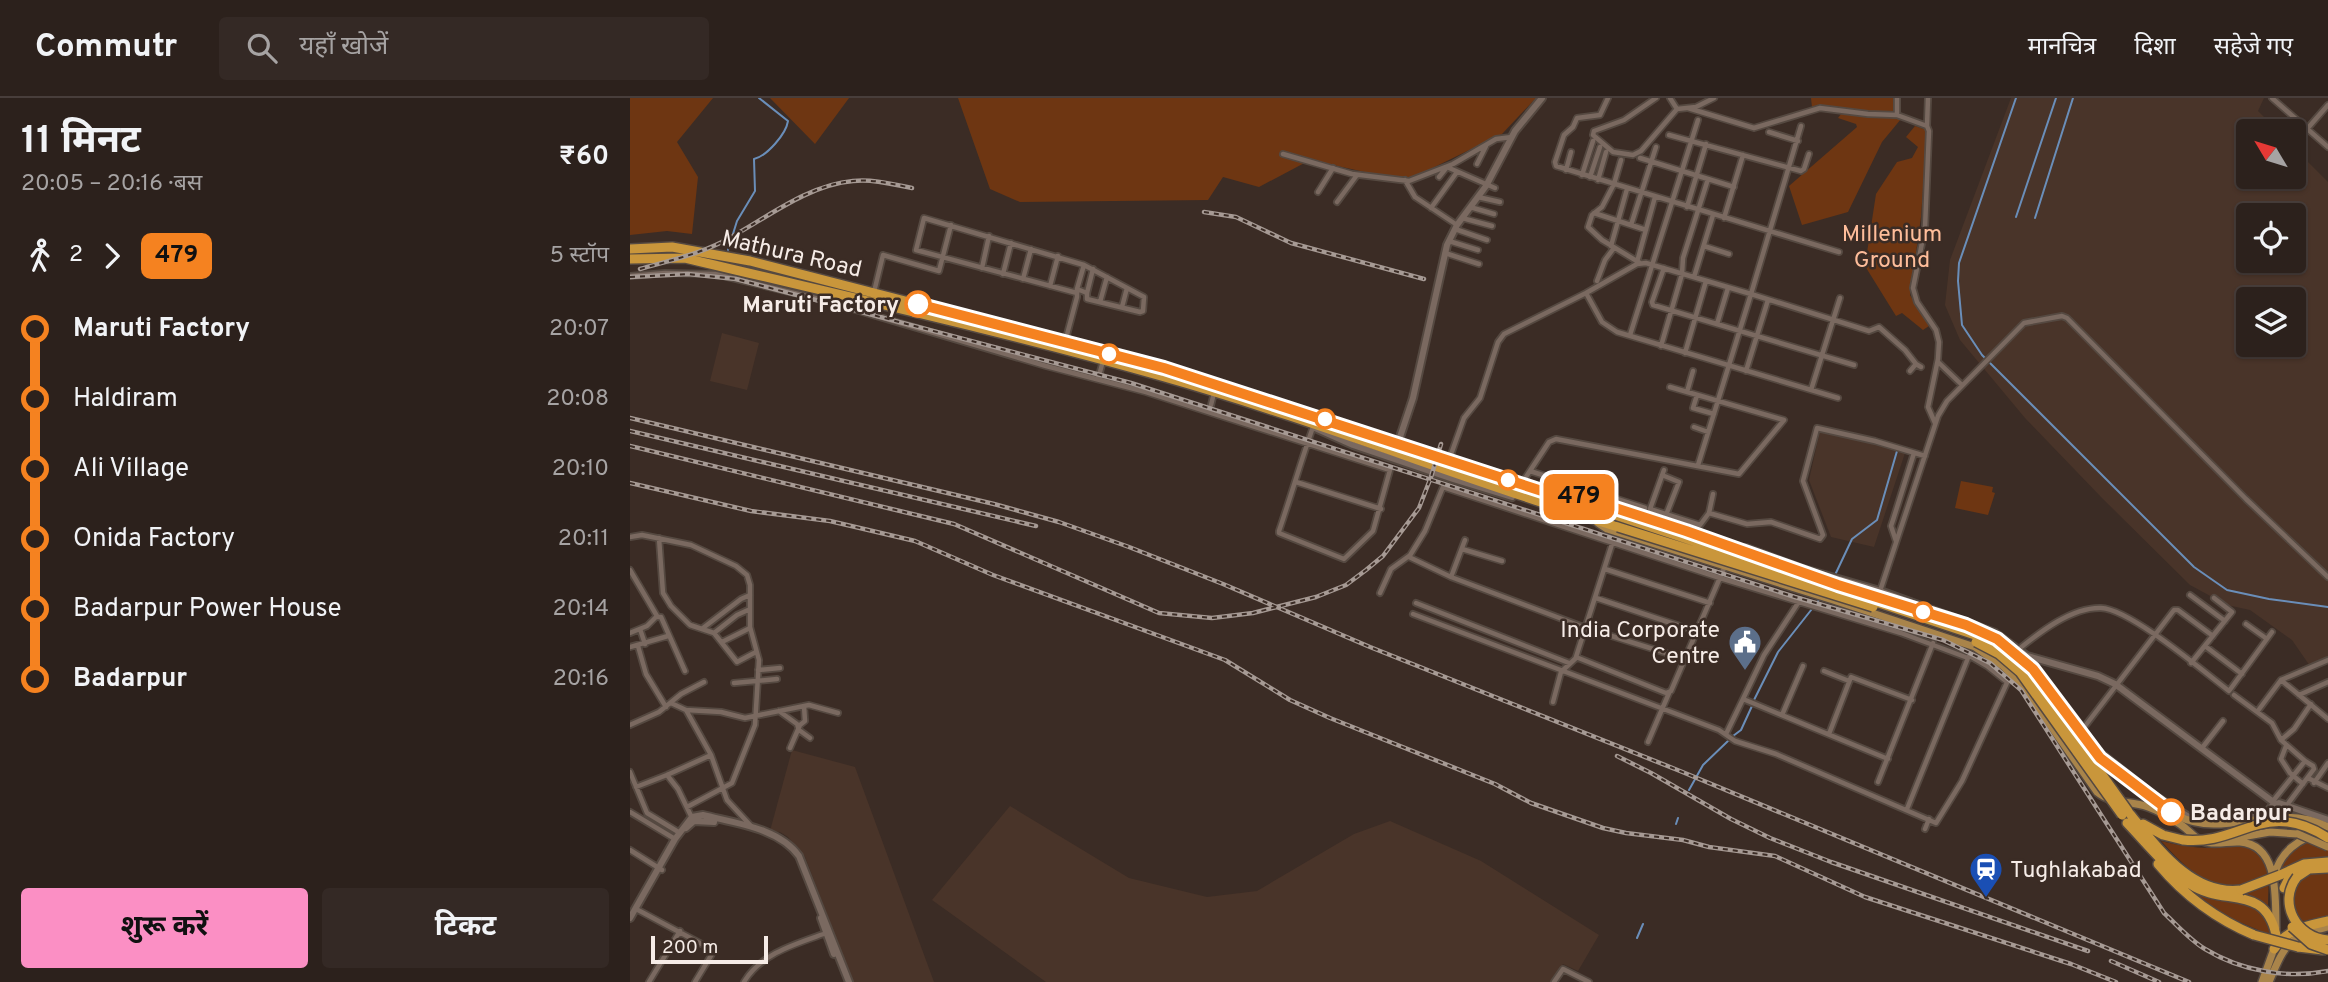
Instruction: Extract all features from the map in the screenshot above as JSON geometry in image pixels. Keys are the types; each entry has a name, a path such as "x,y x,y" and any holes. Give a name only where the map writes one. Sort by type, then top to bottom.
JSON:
{"highway":[{"name":"Mathura Road","path":"630,249 672,247 750,261 1164,368 1522,484 1533,483 1545,492 1981,637 2003,648 2025,667 2172,879 2224,920 2272,941 2312,950 2328,950"},
{"name":"Mathura Road","path":"630,259 684,258 1103,361 1304,421 1551,506 1762,571 1979,643 1999,654 2020,673 2129,818 2155,831 2183,840 2215,838 2251,825 2274,821 2308,827 2328,836"},
{"path":"2129,818 2183,871 2215,889 2234,891 2252,887 2308,863 2328,862"},
{"path":"2129,818 2165,863 2194,887 2217,896 2250,900 2262,907 2268,914 2276,935"},
{"path":"2308,863 2289,878 2284,888 2283,904 2289,923 2297,933 2311,944 2328,950"},
{"path":"2328,868 2314,868 2301,873 2294,881 2288,897 2291,912 2299,926 2314,937 2328,940"},
{"path":"2274,949 2291,932 2328,921"}],"main road":[{"name":"Mathura Road","path":"1545,492 1563,491 1859,591 1879,594 1997,639 2019,652 2100,758 2165,808 2193,821 2217,825 2265,815 2304,818 2328,827"},
{"path":"1595,520 1607,529 1975,647 2022,684 2100,794 2119,803 2149,807 2183,826 2198,840 2216,843 2239,842 2257,848 2269,862 2274,884 2274,965"},
{"path":"1853,606 1859,591"},
{"path":"1906,623 1914,606"},
{"path":"2083,772 2100,758"},
{"path":"2119,803 2127,801 2133,795 2133,786 2129,780"},
{"path":"2216,843 2270,832 2298,834 2328,847"},
{"path":"2274,884 2278,863 2292,846 2308,837 2328,836"},
{"path":"2265,980 2296,937 2328,929"}],"street":[{"path":"1398,443 1413,398 1444,252 1456,227 1486,186 1511,137 1542,98"},
{"path":"1608,98 1601,115 1579,117 1564,135 1555,164 1598,180 1839,252"},
{"path":"1656,98 1624,120 1594,131 1594,135 1613,152 1630,156 1637,154 1677,109 1700,106 1714,98"},
{"path":"1670,98 1677,109"},
{"path":"1897,98 1897,115"},
{"path":"1928,98 1925,228 1914,295 1936,330 1939,342 1938,362 1928,407 1936,424"},
{"path":"2272,98 2328,147"},
{"path":"2307,130 2328,105"},
{"path":"1688,108 1754,128 1820,108 1897,115 1927,126"},
{"path":"1629,335 1698,121"},
{"path":"1698,465 1801,126"},
{"path":"1769,132 1798,141"},
{"path":"1669,135 1803,170 1809,154"},
{"path":"1283,154 1357,175 1414,180 1447,167 1503,137 1511,137"},
{"path":"1582,175 1593,141"},
{"path":"1687,207 1706,144"},
{"path":"1477,164 1486,145"},
{"path":"1590,177 1600,147"},
{"path":"1631,225 1657,147"},
{"path":"1566,170 1572,152"},
{"path":"1598,180 1606,152"},
{"path":"1724,218 1743,155"},
{"path":"1640,158 1734,187"},
{"path":"1621,160 1614,184 1602,207 1593,213 1588,227 1612,247 1639,262 1869,331 1879,327 1919,365 1910,371"},
{"path":"1447,167 1494,188"},
{"path":"1439,177 1447,167"},
{"path":"1318,192 1333,168"},
{"path":"1431,208 1457,172"},
{"path":"1337,202 1357,175"},
{"path":"1661,345 1682,274 1683,258 1708,179"},
{"path":"1405,180 1411,192 1456,227 1487,240"},
{"path":"1597,281 1612,247 1628,189"},
{"path":"1478,197 1500,202"},
{"path":"1449,460 1464,418 1481,395 1501,337 1639,262 1655,197"},
{"path":"1470,207 1494,214"},
{"path":"1593,213 1646,230"},
{"path":"1694,277 1713,215"},
{"path":"1087,293 1050,286 916,250 924,218 1084,265 1093,269 1108,277 1144,297 1143,311 1086,298 1093,269"},
{"path":"1462,218 1492,226"},
{"path":"874,292 883,255 939,271 951,225"},
{"path":"982,268 989,236"},
{"path":"1449,241 1478,250"},
{"path":"1003,274 1012,243"},
{"path":"1704,246 1730,254"},
{"path":"1023,279 1031,249"},
{"path":"1444,252 1479,264"},
{"path":"1050,286 1058,256"},
{"path":"1065,342 1084,265"},
{"path":"1664,268 1652,303 1854,365"},
{"path":"630,276 665,273 715,274 815,298 1209,411 1308,443 1390,470 1372,534 1341,559 1279,533 1308,443 1314,426"},
{"path":"1100,302 1108,277"},
{"path":"1685,353 1706,281"},
{"path":"1122,307 1127,288"},
{"path":"1717,324 1728,288"},
{"path":"1586,293 1602,322 1617,332 1838,398"},
{"path":"1811,390 1840,298"},
{"path":"1746,371 1768,300"},
{"path":"1832,580 1879,594 1936,424 1947,401 2024,323 2065,316 2246,499 2328,577"},
{"path":"1098,379 1103,361"},
{"path":"1938,362 1962,385"},
{"path":"1687,392 1693,372"},
{"path":"1522,484 1549,442 1556,439 1739,474 1784,420 1670,387"},
{"path":"1211,405 1214,393"},
{"path":"1697,395 1693,408 1714,414"},
{"path":"1695,427 1708,432"},
{"path":"1709,513 1747,524 1771,522 1820,539 1822,532 1803,481 1816,428 1925,456"},
{"path":"1896,542 1891,526 1914,453"},
{"path":"1529,472 1533,483"},
{"path":"1529,472 1645,508"},
{"path":"1666,515 1679,482 1663,473 1650,509 1666,515 1700,525 1709,513 1713,494"},
{"path":"1296,482 1381,509"},
{"path":"1380,593 1391,569 1409,556 1425,531 1443,487 1720,578 1800,600 1933,643 1968,658 1970,656 2007,682"},
{"path":"1545,520 1551,506"},
{"path":"630,537 642,535 691,545 727,561 747,575 751,595 748,610 750,628 758,670 756,717 752,733 737,765 733,781 687,807"},
{"path":"659,538 665,596 686,622 715,633 737,663 756,652"},
{"path":"1451,577 1465,540"},
{"path":"1553,702 1561,672 1576,658 1613,541"},
{"path":"1462,549 1502,561"},
{"path":"1409,556 1451,577 1586,628 1685,659"},
{"path":"1648,742 1725,566"},
{"path":"1605,569 1710,603"},
{"path":"630,570 657,617 661,617 685,671"},
{"path":"702,628 741,599 751,595"},
{"path":"2190,595 2225,621"},
{"path":"1596,598 1698,632"},
{"path":"2191,663 2231,611 2214,598"},
{"path":"1730,737 1767,650 1800,600"},
{"path":"1416,603 1569,663"},
{"path":"2272,632 2229,691 2154,635 2114,610 2095,608 2055,622 2019,652 2098,676 2115,684 2274,803 2328,820"},
{"path":"2082,730 2172,611 2176,609 2213,636"},
{"path":"715,633 737,615 748,610"},
{"path":"1413,614 1776,754 1907,808 1935,823 1939,821 1962,781 2011,673"},
{"path":"630,633 647,626 657,617"},
{"path":"1901,633 1906,623"},
{"path":"2246,624 2267,639"},
{"path":"722,642 750,628"},
{"path":"640,629 645,644"},
{"path":"630,647 668,636"},
{"path":"1878,782 1933,643"},
{"path":"638,646 646,674 668,705 686,710 721,712 736,718 756,717 813,705 838,713"},
{"path":"2205,646 2242,674"},
{"path":"2027,656 2096,748 2154,795 2190,818 2214,821 2265,815 2305,761"},
{"path":"1576,658 1669,693"},
{"path":"1907,808 1968,658"},
{"path":"2257,712 2280,680 2328,660"},
{"path":"1782,715 1803,666"},
{"path":"758,670 780,668"},
{"path":"1824,671 1849,681"},
{"path":"1829,734 1849,681 1853,677 1912,700"},
{"path":"734,683 778,679"},
{"path":"2280,680 2328,719"},
{"path":"630,725 704,682"},
{"path":"2299,695 2328,682"},
{"path":"2234,695 2272,723 2281,740 2315,768 2287,805"},
{"path":"1745,699 1888,759"},
{"path":"2281,740 2294,729 2311,704"},
{"path":"790,748 798,729 805,721 803,706"},
{"path":"686,710 711,755 728,802 754,829"},
{"path":"779,711 810,738"},
{"path":"2202,748 2223,721"},
{"path":"2286,745 2281,758 2294,777 2304,784"},
{"path":"636,787 711,755"},
{"path":"2314,783 2328,763"},
{"path":"630,772 649,815 679,835"},
{"path":"667,775 678,789 693,819"},
{"path":"2308,778 2328,788"},
{"path":"630,812 679,835"},
{"path":"630,925 679,835 693,819 702,816 754,829 780,840 799,856 847,982"},
{"path":"693,819 716,822 780,840"},
{"path":"1925,829 1929,820"},
{"path":"630,850 661,869"},
{"path":"630,918 661,869"},
{"path":"638,910 712,950 695,982"},
{"path":"649,982 680,931"},
{"path":"744,982 760,963 771,956 828,933"},
{"path":"1554,982 1563,969 1589,982"}],"shaded area":[{"path":"2011,98 2264,98 2258,111 2266,119 2236,119 2236,189 2306,189 2306,160 2328,182 2328,662 2312,669 2292,640 2250,610 2227,605 2190,585 2025,418 1960,340 1945,305 1950,260"},
{"path":"722,333 759,343 747,390 710,381"},
{"path":"1820,431 1887,446 1905,453 1874,547 1831,537 1809,480"},
{"path":"792,750 855,767 934,982 853,982 805,857 788,837 780,832 770,831"},
{"path":"1010,806 1129,878 1207,897 1257,891 1354,834 1390,821 1481,861 1599,935 1578,971 1563,964 1552,982 1046,982 932,900"}],"green space":[{"path":"630,98 713,98 677,142 698,177 692,234 667,231 630,235"},
{"path":"770,98 849,98 815,144"},
{"path":"958,98 1536,98 1502,134 1406,181 1310,160 1259,187 1223,177 1208,200 1020,202 990,189"},
{"path":"1811,98 1897,98 1896,116 1901,119 1882,142 1848,212 1802,225 1789,186 1857,127 1856,124 1838,118 1841,114 1812,107"},
{"name":"Millenium Ground","path":"1915,126 1927,130 1921,217 1910,295 1929,326 1923,330 1902,313 1896,316 1865,266 1876,194 1897,162 1912,158 1918,147 1906,137"},
{"path":"1961,481 1993,487 1992,492 1995,493 1988,515 1955,508"},
{"path":"2328,836 2328,858 2312,858 2278,873 2297,846"},
{"path":"2161,841 2197,847 2251,848 2262,857 2267,868 2268,905 2242,895 2241,887 2229,887 2206,880"},
{"path":"2310,871 2328,871 2328,919 2304,924 2293,906 2295,885"},
{"path":"2191,892 2255,906 2267,919 2270,935 2230,918"}],"waterway":[{"path":"728,250 737,221 755,191 754,159 765,154 775,144 788,121 759,98"},
{"path":"2016,98 1959,263 1962,325 1982,355 2194,567 2227,590 2328,607"},
{"path":"2016,217 2056,98"},
{"path":"2035,218 2073,98"},
{"path":"1835,575 1852,539 1877,520 1897,451"},
{"path":"1754,700 1778,652 1819,600"},
{"path":"1733,736 1741,730 1752,706"},
{"path":"1689,790 1703,765 1729,740"},
{"path":"1676,824 1678,818"},
{"path":"1637,938 1643,924"}],"railway":[{"path":"640,269 712,247 818,189 853,181 882,182 912,188"},
{"path":"1204,212 1236,217 1291,243 1424,279"},
{"path":"630,277 688,274 736,279 1131,383 1795,597 1943,640 1990,663 2021,690 2164,913 2189,937 2219,957 2249,968 2297,974 2328,971"},
{"path":"630,418 994,504 1059,522 1129,547 2189,982"},
{"path":"630,431 1036,526"},
{"path":"630,446 954,524 1159,613 1212,618 1253,613 1316,597 1346,585 1366,570 1383,556 1419,508 1441,444"},
{"path":"630,483 751,511 830,521 915,541 993,575 1225,660 1290,700 1495,784 1531,803 1603,828 1626,833 1775,856 1865,897 2071,964 2116,982"},
{"path":"1617,756 1770,838 1831,862 2088,951"},
{"path":"2111,961 2159,982"}],"bus line":[{"name":"479","path":"918,304 1164,368 1545,492 1563,491 1838,585 1966,625 1997,639 2015,652 2033,669 2100,758 2171,812"}],"place":[{"name":"Maruti Factory","path":"918,304"},
{"name":"India Corporate Centre","path":"1745,672"},
{"name":"Badarpur","path":"2171,812"},
{"name":"Tughlakabad","path":"1986,899"}]}
